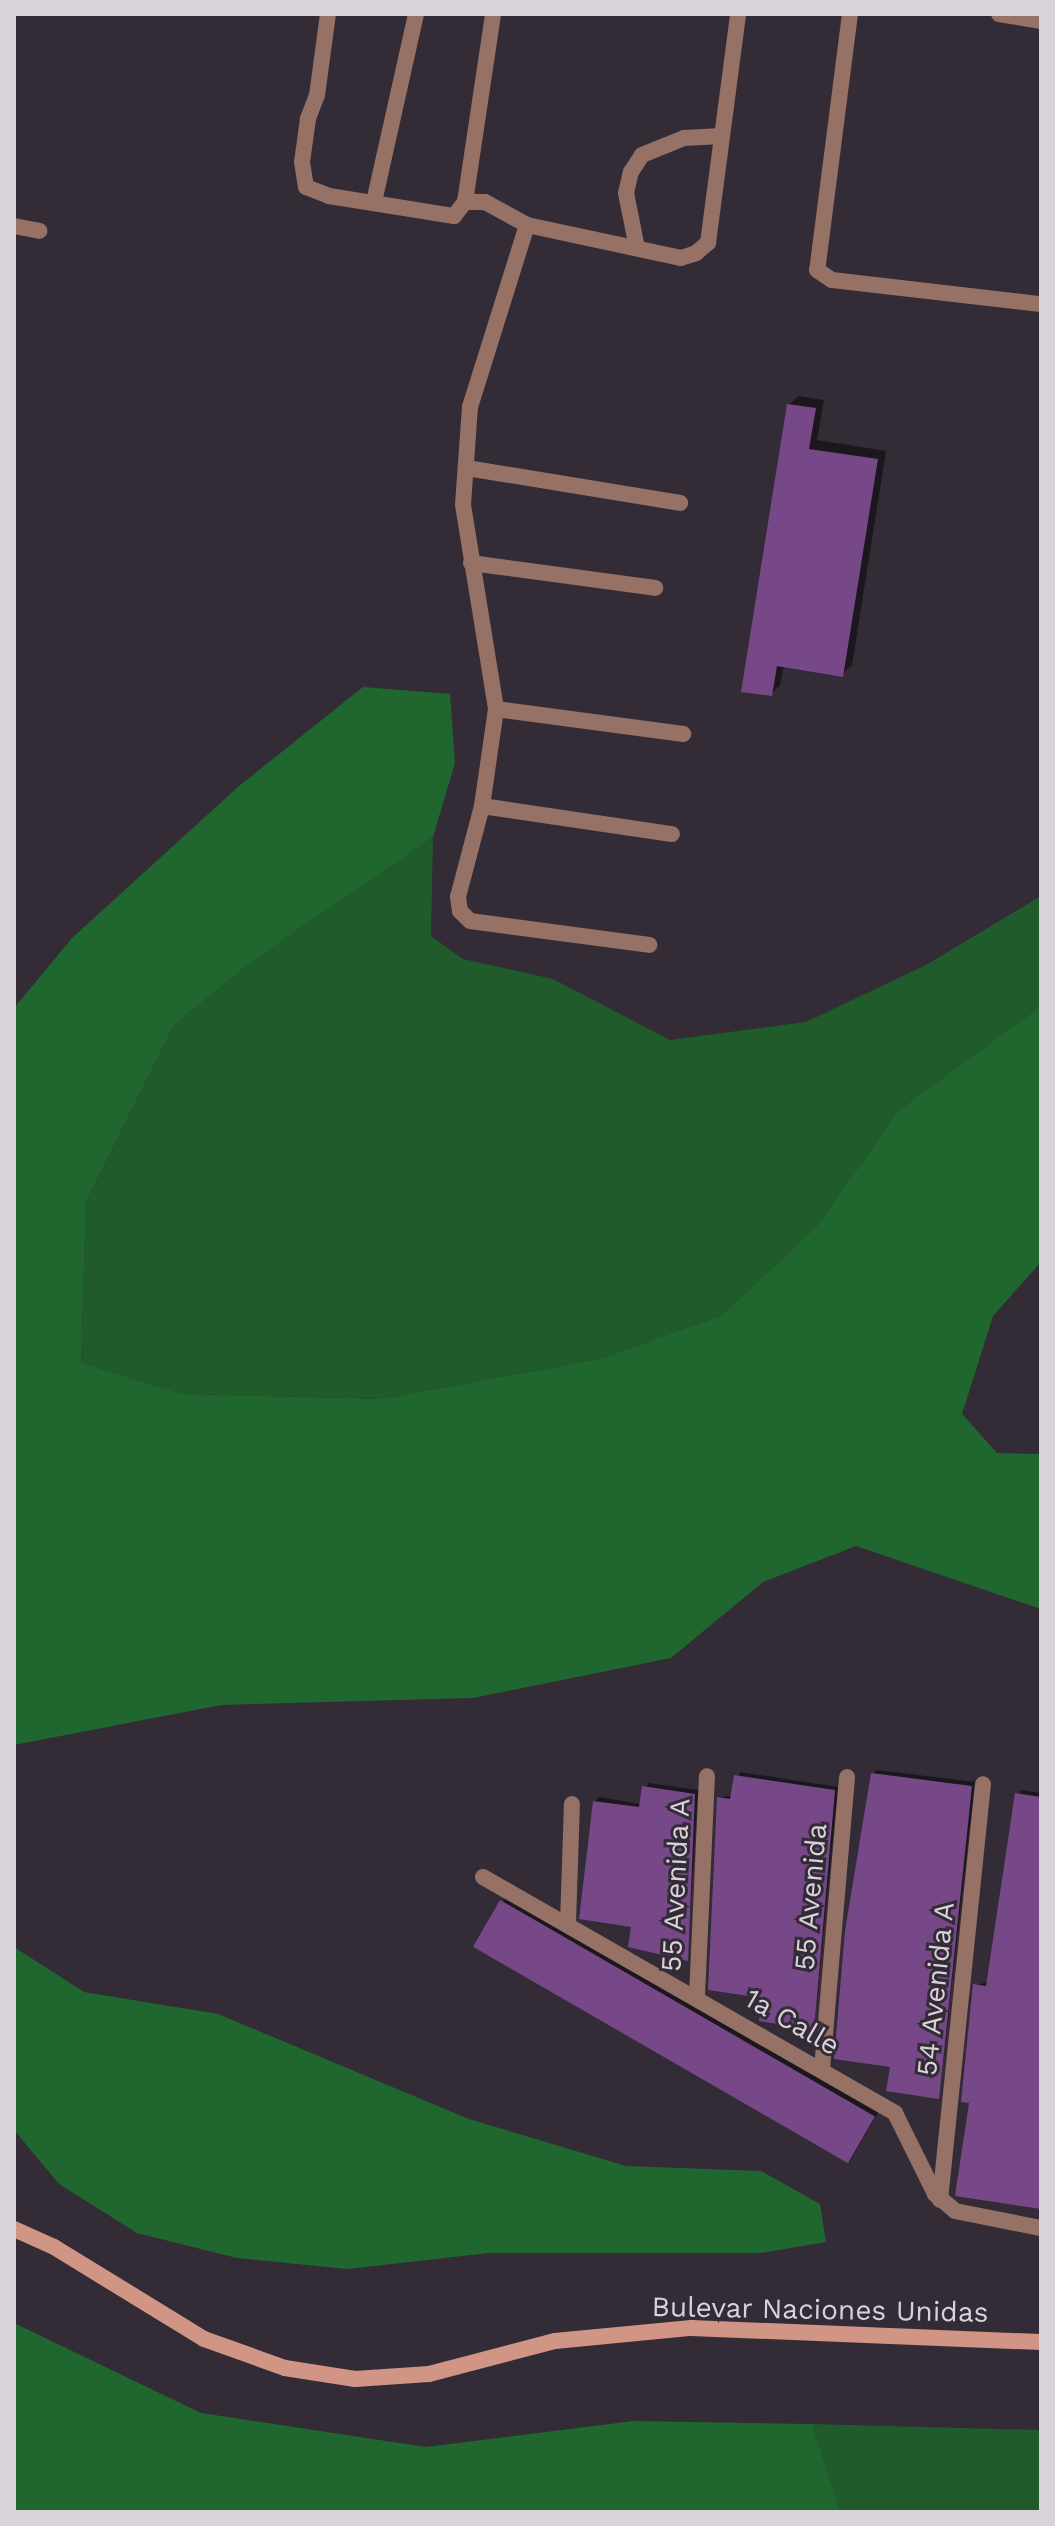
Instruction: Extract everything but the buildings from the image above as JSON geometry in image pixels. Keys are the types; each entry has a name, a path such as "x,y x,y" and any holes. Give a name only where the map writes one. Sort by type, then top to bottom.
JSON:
{"main road":[{"name":"Bulevar Naciones Unidas","path":"14,2229 54,2247 204,2339 285,2368 355,2379 429,2374 555,2341 691,2328 1041,2342"}],"street":[{"path":"328,14 306,133 306,187 454,216 465,202 493,14"},
{"path":"374,202 416,14"},
{"path":"465,202 485,202 527,225 681,258 708,243 738,14"},
{"path":"850,14 817,270 832,280 1041,304"},
{"path":"999,14 1041,21"},
{"path":"637,248 626,193 642,155 684,138 722,136"},
{"path":"527,225 470,407 463,505 496,709 482,806 458,897 460,911 470,921 649,945"},
{"path":"14,226 40,231"},
{"path":"467,468 680,503"},
{"path":"471,563 655,588"},
{"path":"496,709 683,734"},
{"path":"482,806 672,834"},
{"name":"55 Avenida A","path":"697,1996 707,1776"},
{"name":"55 Avenida","path":"822,2069 847,1777"},
{"name":"54 Avenida A","path":"940,2200 983,1784"},
{"path":"568,1923 572,1804"},
{"name":"1a Calle","path":"483,1877 697,1996 895,2113 940,2200"},
{"path":"940,2200 969,2216 1041,2228"}],"green space":[{"path":"363,687 450,694 455,763 433,837 254,960 174,1025 86,1202 81,1363 183,1394 381,1399 599,1359 721,1316 817,1226 899,1110 1041,1006 1041,1262 993,1316 962,1414 997,1453 1041,1454 1041,1609 856,1546 763,1582 671,1658 473,1698 221,1705 14,1745 14,1008 72,938 239,786"},
{"path":"433,837 431,936 463,959 553,979 670,1040 806,1022 926,965 1041,896 1041,1006 899,1110 817,1226 721,1316 599,1359 381,1399 183,1394 81,1363 86,1202 174,1025 254,960"},
{"path":"14,1947 84,1992 218,2014 469,2119 626,2166 761,2171 820,2204 826,2242 761,2253 489,2253 347,2269 237,2258 137,2233 59,2184 14,2130"},
{"path":"14,2323 201,2413 426,2447 633,2421 812,2424 841,2512 14,2512"},
{"path":"812,2424 1041,2430 1041,2512 841,2512"}]}
